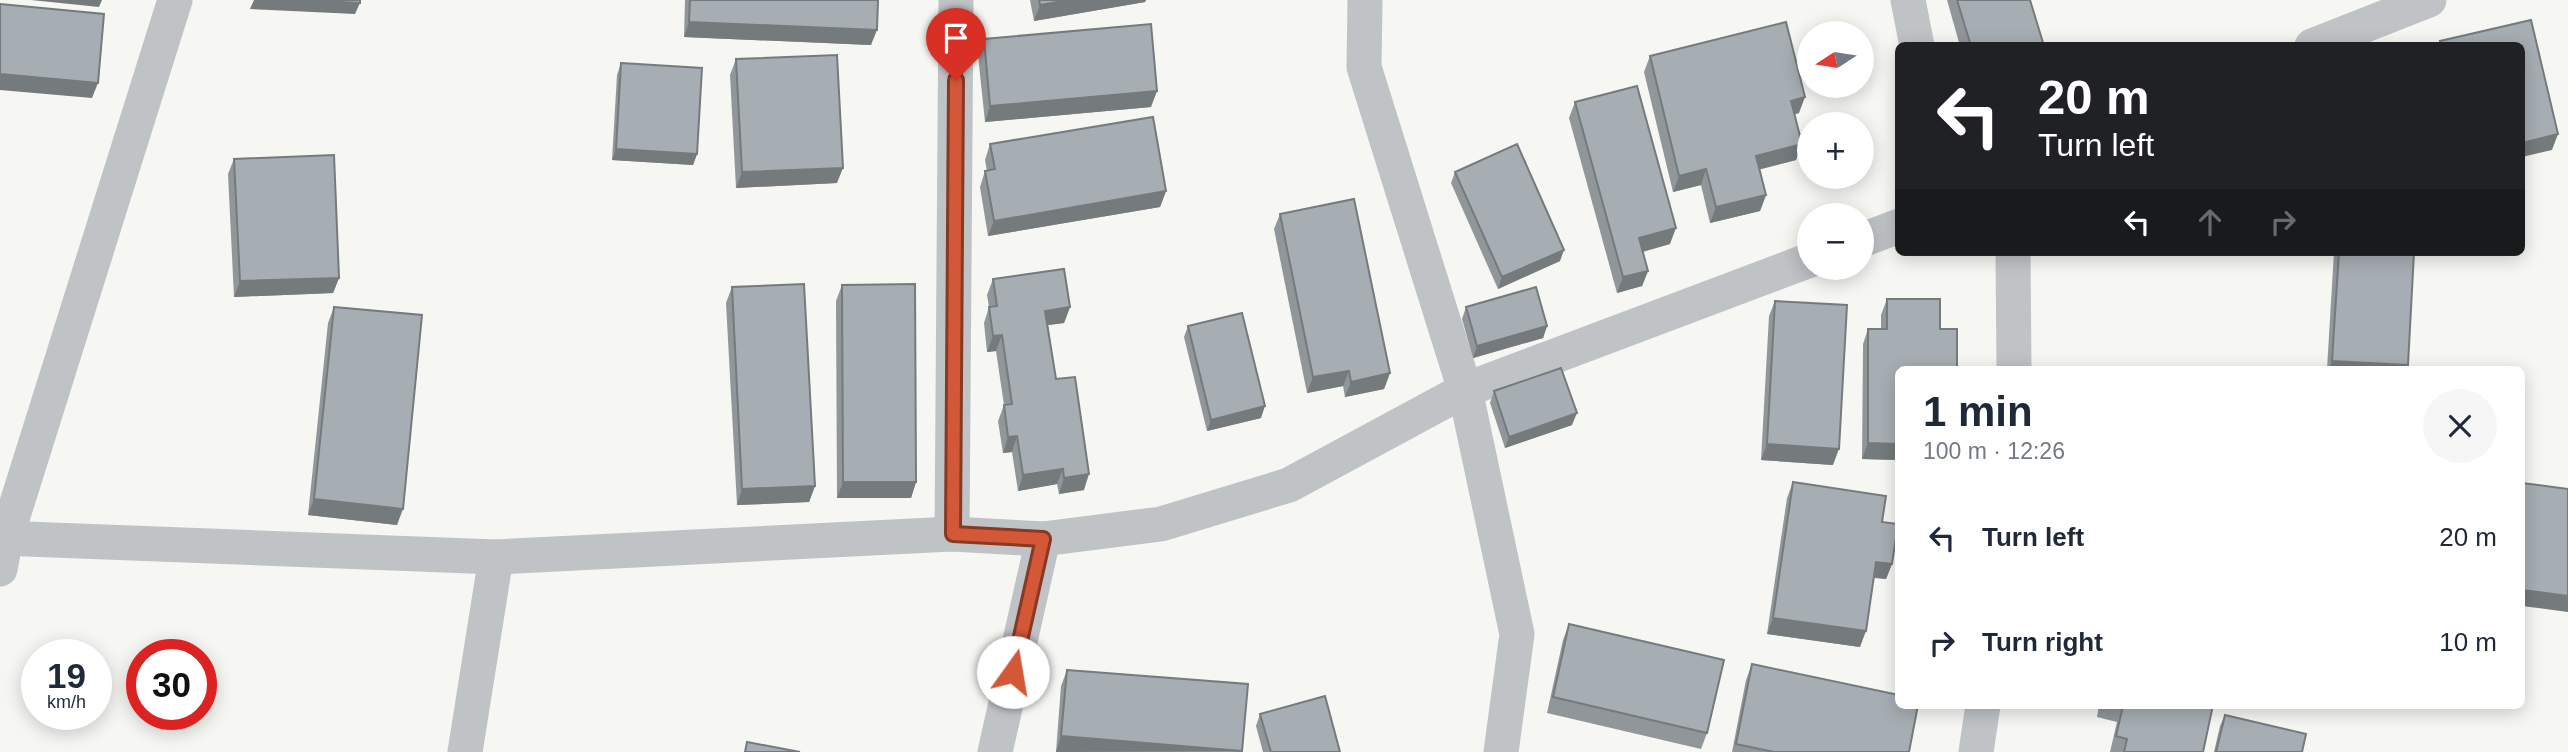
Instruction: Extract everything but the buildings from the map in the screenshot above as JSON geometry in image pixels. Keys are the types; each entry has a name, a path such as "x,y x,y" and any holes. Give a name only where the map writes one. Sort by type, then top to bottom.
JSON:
{"street":[{"path":"175,0 2,548 496,556 953,534 1043,539 1161,524 1289,485 1465,390 1797,265"},
{"path":"953,534 956,0"},
{"path":"1365,0 1364,67 1465,390 1517,634 1501,752"},
{"path":"1908,0 1916,42"},
{"path":"2322,42 2429,0"},
{"path":"1874,235 1895,228"},
{"path":"2013,256 2014,366"},
{"path":"995,752 1043,539"},
{"path":"465,752 496,556"},
{"path":"1976,752 1982,709"}],"route":[{"path":"956,80 953,534 1043,539 1013,672"}]}
